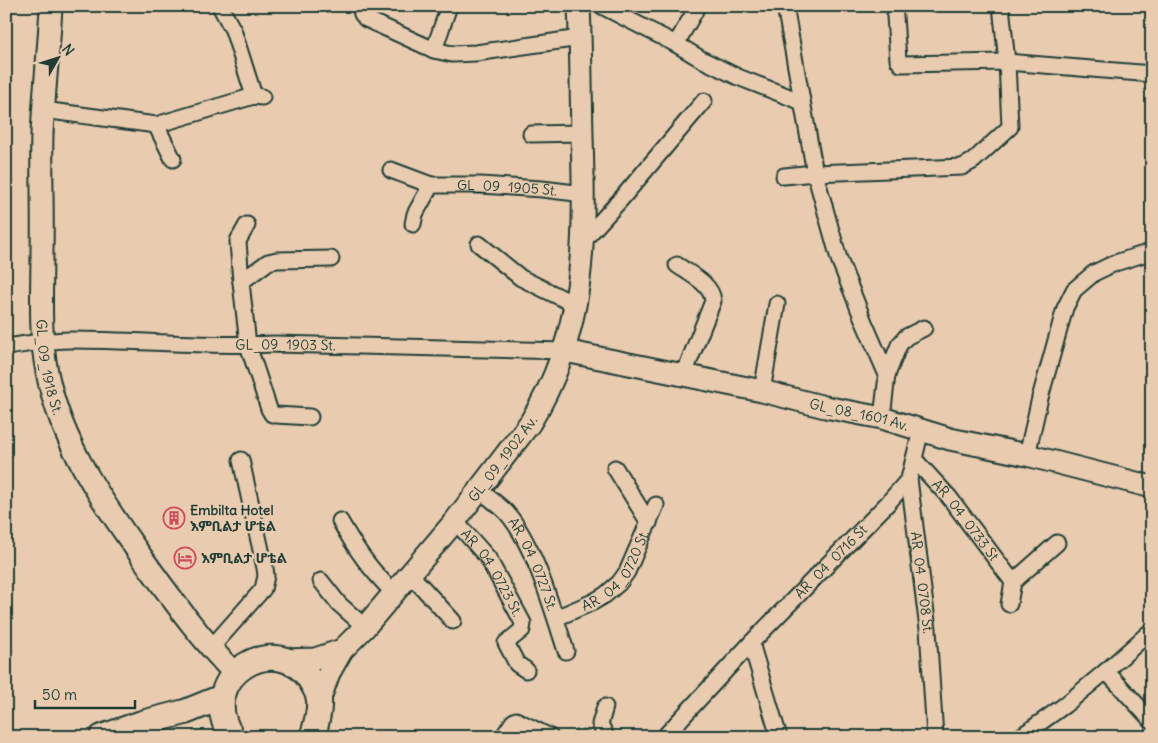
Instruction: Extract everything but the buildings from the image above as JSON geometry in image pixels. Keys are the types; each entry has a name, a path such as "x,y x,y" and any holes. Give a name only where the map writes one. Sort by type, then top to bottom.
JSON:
{"main road":[{"name":"GL_09_1918 St.","path":"51,6 50,44 43,110 42,342 51,392 88,477 127,536 210,649 234,673"},
{"name":"GL_09_1902 Av.","path":"320,701 329,673 342,650 365,627 393,592 456,521 530,423 564,351 576,305 583,241 584,194 579,6"},
{"name":"GL_08_1601 Av.","path":"564,351 684,374 825,407 882,418 950,439 1026,455 1152,487"},
{"name":"GL_09_1902 Av.","path":"285,660 316,659 342,650"},
{"path":"232,737 221,711 222,697 226,684 234,673 245,664 258,659 272,658 285,660 298,667 308,677 320,701 313,736"},
{"path":"102,737 142,723 185,712 222,697"}],"street":[{"path":"43,110 156,125 258,97 233,30 220,6"},
{"path":"360,6 362,14 366,19 434,50 452,54 476,53 580,38"},
{"path":"434,50 449,6"},
{"path":"602,6 738,77 802,102"},
{"path":"785,6 815,173 839,259 887,375"},
{"path":"784,176 967,166 1010,127 1007,62 1001,6"},
{"path":"676,44 696,11"},
{"path":"895,16 898,60 901,64 1007,62 1152,74"},
{"path":"583,241 704,101"},
{"path":"156,125 173,159"},
{"path":"530,134 582,134"},
{"name":"GL_09_1905 St.","path":"392,170 431,185 507,186 584,194"},
{"path":"413,224 414,214 431,185"},
{"path":"246,225 238,241 240,282 248,345 270,412 276,415 310,417"},
{"path":"478,244 521,278 576,305"},
{"path":"1026,455 1065,308 1074,290 1094,273 1108,266 1150,253"},
{"path":"240,282 262,266 277,260 332,259"},
{"path":"677,265 709,288 713,295 713,301 684,374"},
{"path":"762,391 777,304"},
{"path":"882,418 887,375 900,345 906,337 924,328"},
{"name":"GL_09_1903 St.","path":"6,347 70,340 564,351"},
{"name":"AR_04_0708 St.","path":"921,430 909,479 928,629 935,737"},
{"path":"210,649 258,596 265,583 265,568 241,460"},
{"name":"AR_04_0733 St","path":"914,460 949,497 1013,582"},
{"path":"615,468 650,523"},
{"name":"AR_04_0716 St","path":"664,737 751,643 887,504 909,479"},
{"name":"AR_04_0727 St.","path":"479,490 506,512 524,540 536,565 566,651"},
{"name":"AR_04_0720 St.","path":"556,618 593,602 605,595 619,582 627,572 650,523 656,505"},
{"path":"340,521 358,552 372,571 393,592"},
{"name":"AR_04_0723 St.","path":"456,521 488,558 523,623 522,630 506,643 517,664 526,670"},
{"path":"1009,604 1013,582 1057,543"},
{"path":"410,574 453,621"},
{"path":"321,581 339,604 365,627"},
{"path":"1020,737 1065,705 1152,630"},
{"path":"751,643 779,737"},
{"path":"1106,671 1152,721"},
{"path":"605,707 600,724 605,737"},
{"path":"502,737 516,720 520,720 550,737"}],"place":[{"name":"Embilta Hotel እምቢልታ ሆቴል","path":"174,518"},
{"name":"እምቢልታ ሆቴል","path":"185,558"}]}
